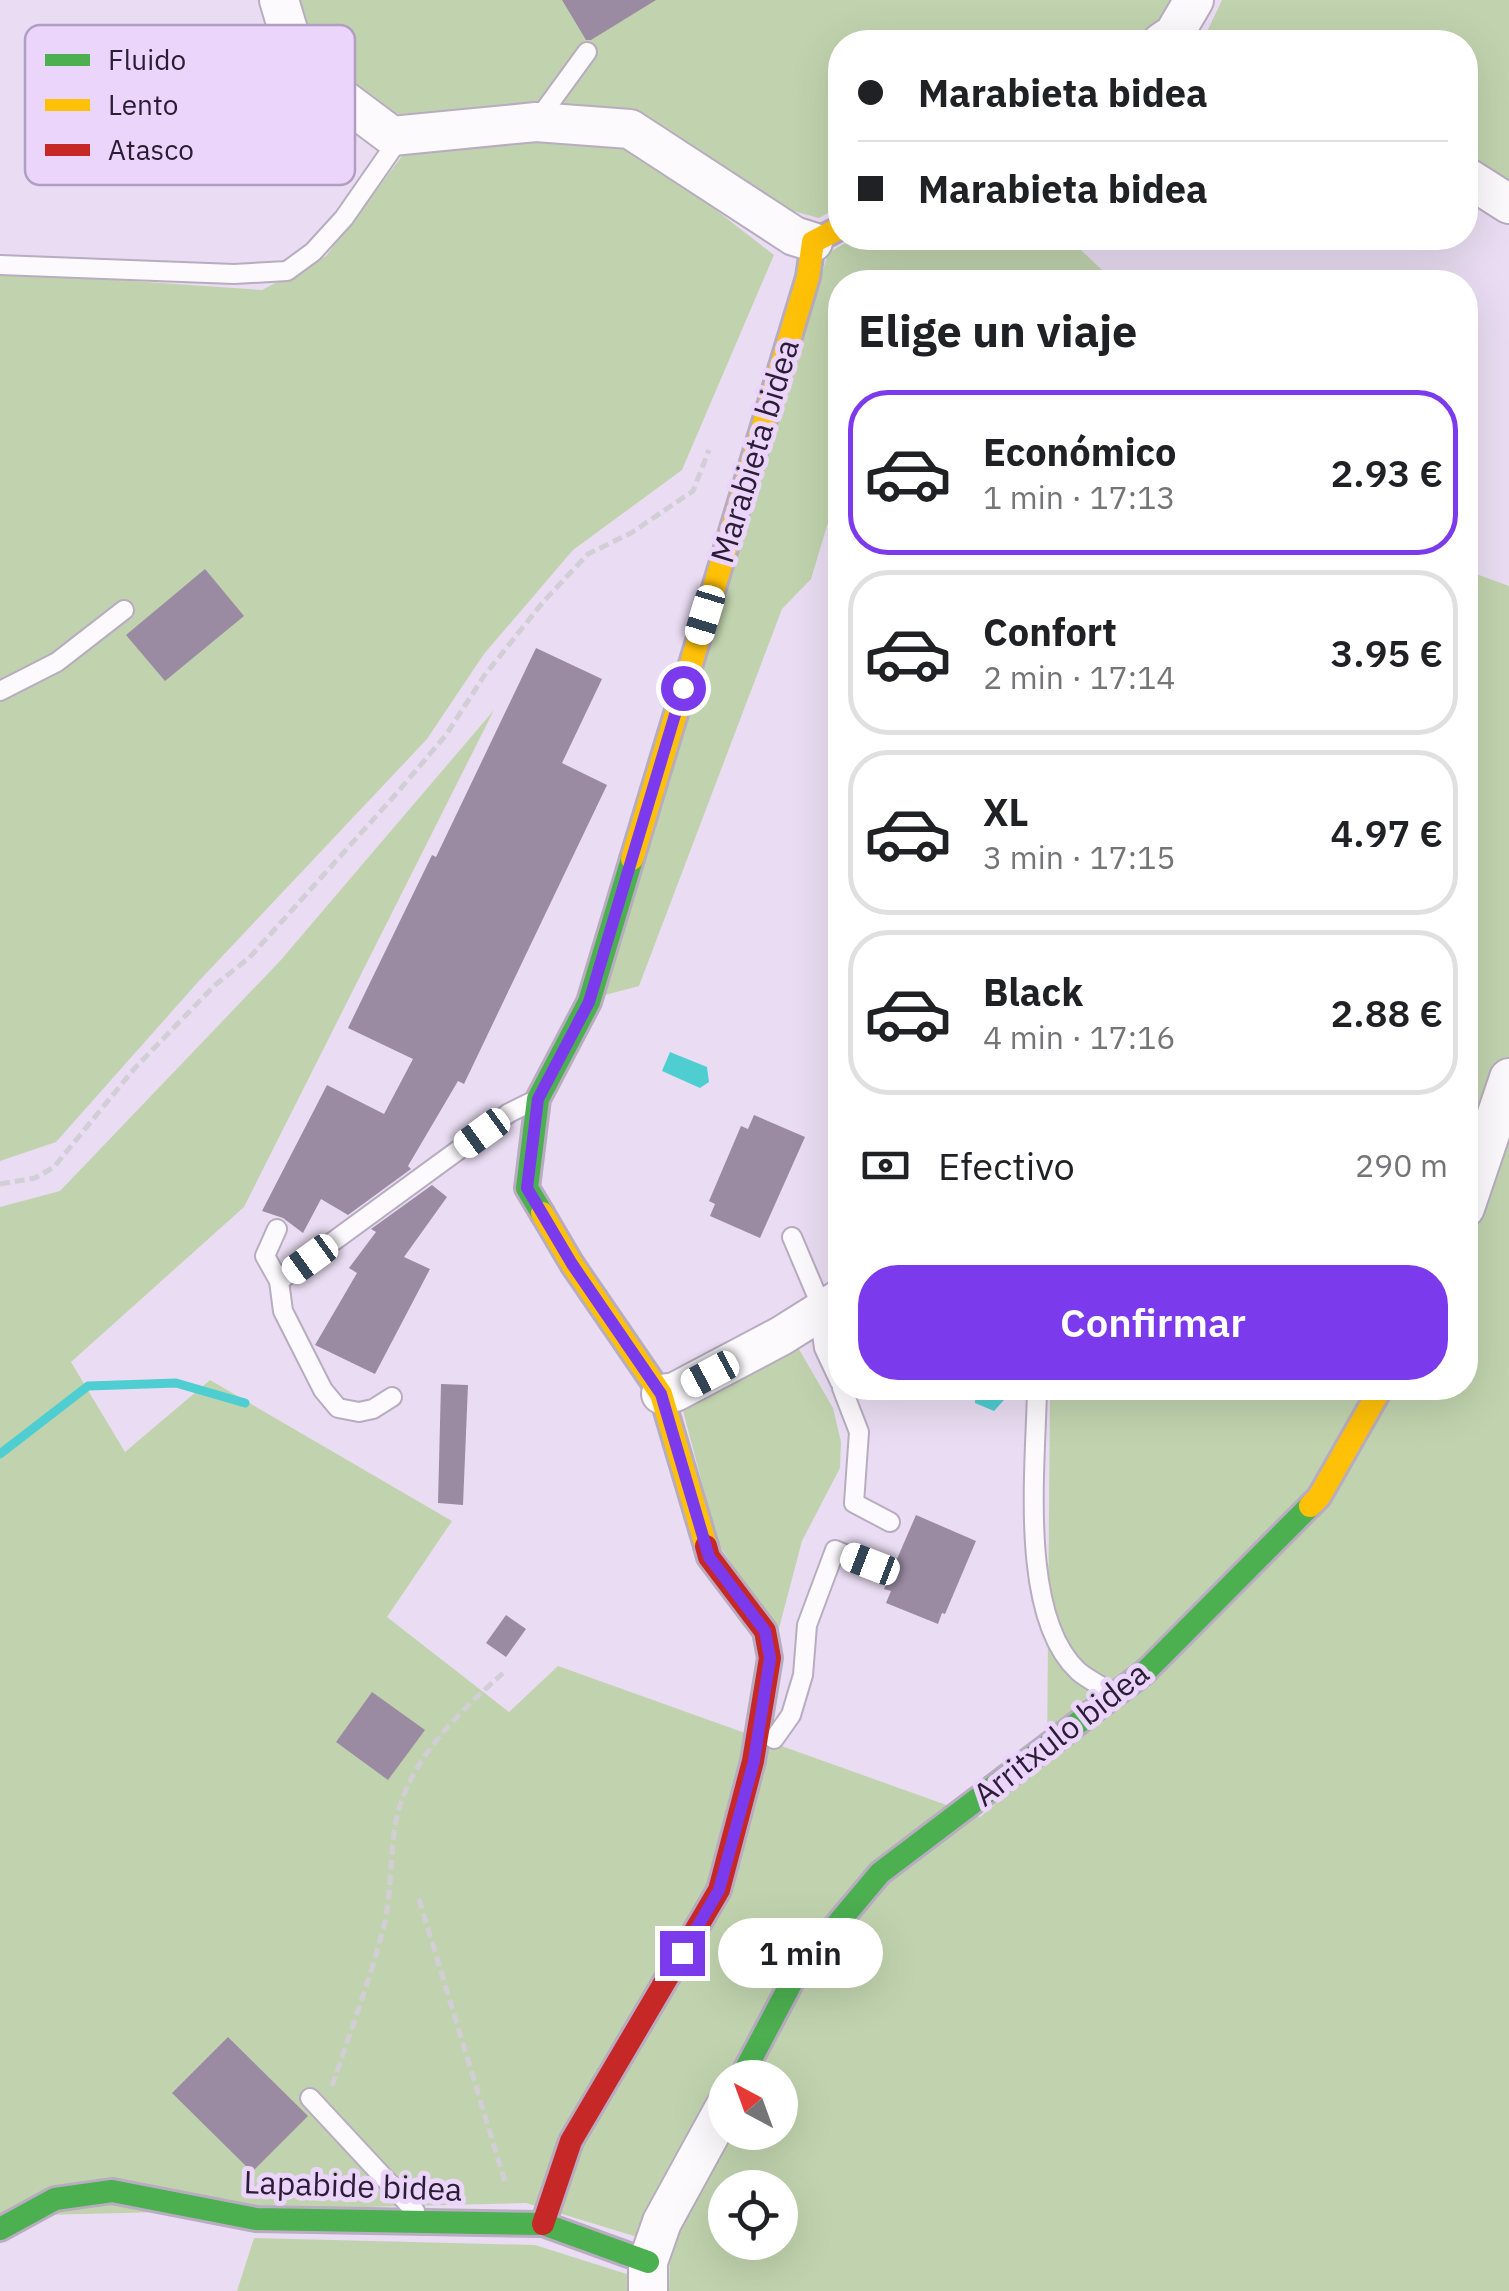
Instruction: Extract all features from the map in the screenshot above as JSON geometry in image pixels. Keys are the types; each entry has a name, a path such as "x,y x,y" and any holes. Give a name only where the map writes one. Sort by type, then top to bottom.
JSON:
{"street":[{"path":"279,0 286,25"},
{"path":"1178,30 1194,0"},
{"path":"355,108 392,136 536,122 630,129 794,236 827,235"},
{"path":"1478,184 1509,204"},
{"name":"Marabieta bidea","path":"543,2224 571,2141 719,1890 754,1761 770,1658 765,1631 709,1557 661,1394 572,1264 527,1188 538,1099 589,1002 808,276 827,235"},
{"path":"1478,1170 1509,1078"},
{"path":"661,1394 675,1392 828,1308"},
{"name":"Arritxulo bidea","path":"751,2060 798,1972 880,1873 1145,1672 1320,1498 1375,1400"},
{"path":"648,2276 662,2222 708,2137"},
{"name":"Lapabide bidea","path":"0,2229 55,2199 112,2191 256,2219 543,2224 648,2276"}],"lane":[{"path":"536,122 587,52"},
{"path":"0,265 234,274 287,272 313,252 344,218 401,136"},
{"path":"0,691 57,662 124,610"},
{"path":"280,1281 509,1113 538,1099"},
{"path":"278,1230 265,1256 280,1281 282,1311 323,1390 338,1408 359,1412 373,1409 392,1397"},
{"path":"792,1236 816,1296 828,1305"},
{"path":"828,1321 824,1348 828,1357"},
{"path":"846,1400 858,1432 854,1503 890,1522"},
{"path":"1037,1400 1035,1550 1041,1600 1058,1643 1078,1670 1115,1695"},
{"path":"754,1761 791,1715 802,1675 806,1624 835,1550 870,1564"},
{"path":"310,2098 426,2222"}],"path":[{"path":"0,1184 35,1178 54,1168 134,1069 215,985 249,958 396,794 446,736 512,638 554,590 588,554 631,533 692,491 712,445"},
{"path":"323,2113 384,1924 394,1831 408,1785 429,1751 464,1708 503,1673"},
{"path":"419,1898 516,2224"}],"shaded area":[{"path":"290,0 1175,0 1164,23 1151,30 828,30 828,213 819,218 778,207 637,112 530,103 419,119 384,110 355,90 355,25 303,25"},
{"path":"1222,0 1509,0 1509,189 1478,171 1478,30 1208,30"},
{"path":"536,137 635,147 774,255 682,470 573,550 484,654 427,739 198,982 56,1142 0,1161 0,272 262,290 326,256 402,156"},
{"path":"1081,250 1102,270 828,270 828,523 811,579 782,609 639,986 605,995 828,253"},
{"path":"1478,575 1509,586 1509,2291 669,2291 670,2247 526,2203 0,2216 0,1207 60,1191 280,961 494,710 244,1207 71,1362 125,1452 210,1380 452,1521 387,1617 509,1712 558,1666 980,1817 1047,1759 1050,1400 1478,1400"},
{"path":"670,1052 707,1067 709,1082 700,1088 662,1071"},
{"path":"796,1344 833,1408 841,1442 840,1468 802,1541 778,1632 718,1544 681,1403"},
{"path":"975,1400 1004,1400 994,1411"},
{"path":"254,2238 535,2245 633,2276 631,2291 237,2291"}],"building":[{"path":"562,0 656,0 586,40"},
{"path":"205,569 244,616 165,681 126,635"},
{"path":"536,648 602,679 562,763 607,785 464,1084 458,1081 408,1166 411,1169 348,1215 321,1199 303,1233 283,1218 262,1211 327,1085 384,1114 413,1059 348,1028 432,855 436,857"},
{"path":"754,1115 805,1137 760,1238 710,1216 715,1204 709,1201 741,1126 748,1129"},
{"path":"432,1185 447,1197 404,1257 430,1269 375,1374 315,1345 357,1273 349,1268 376,1232 371,1229"},
{"path":"441,1384 468,1385 463,1505 438,1503"},
{"path":"916,1515 976,1541 938,1624 886,1603 891,1591 884,1589"},
{"path":"506,1615 526,1629 506,1657 486,1643"},
{"path":"372,1692 425,1730 388,1780 336,1742"},
{"path":"228,2037 308,2116 252,2172 172,2093"}],"waterway":[{"path":"0,1454 88,1386 176,1383 245,1403"}],"traffic: fast":[{"path":"542,1213 527,1188 538,1099 589,1002 632,859"},
{"path":"751,2060 797,1972 880,1873 1145,1672 1310,1506"},
{"path":"0,2229 55,2199 112,2191 256,2219 543,2224 648,2262"}],"traffic: slow":[{"path":"632,859 808,277 813,242 828,234"},
{"path":"542,1213 661,1394 706,1546"},
{"path":"1310,1506 1319,1497 1374,1400"}],"traffic: jam":[{"path":"543,2224 571,2141 719,1890 753,1761 770,1658 765,1631 709,1557 706,1546"}],"route":[{"path":"682,1953 719,1890 754,1761 770,1658 765,1631 709,1557 661,1394 572,1264 527,1188 538,1099 589,1002 683,688"}]}
